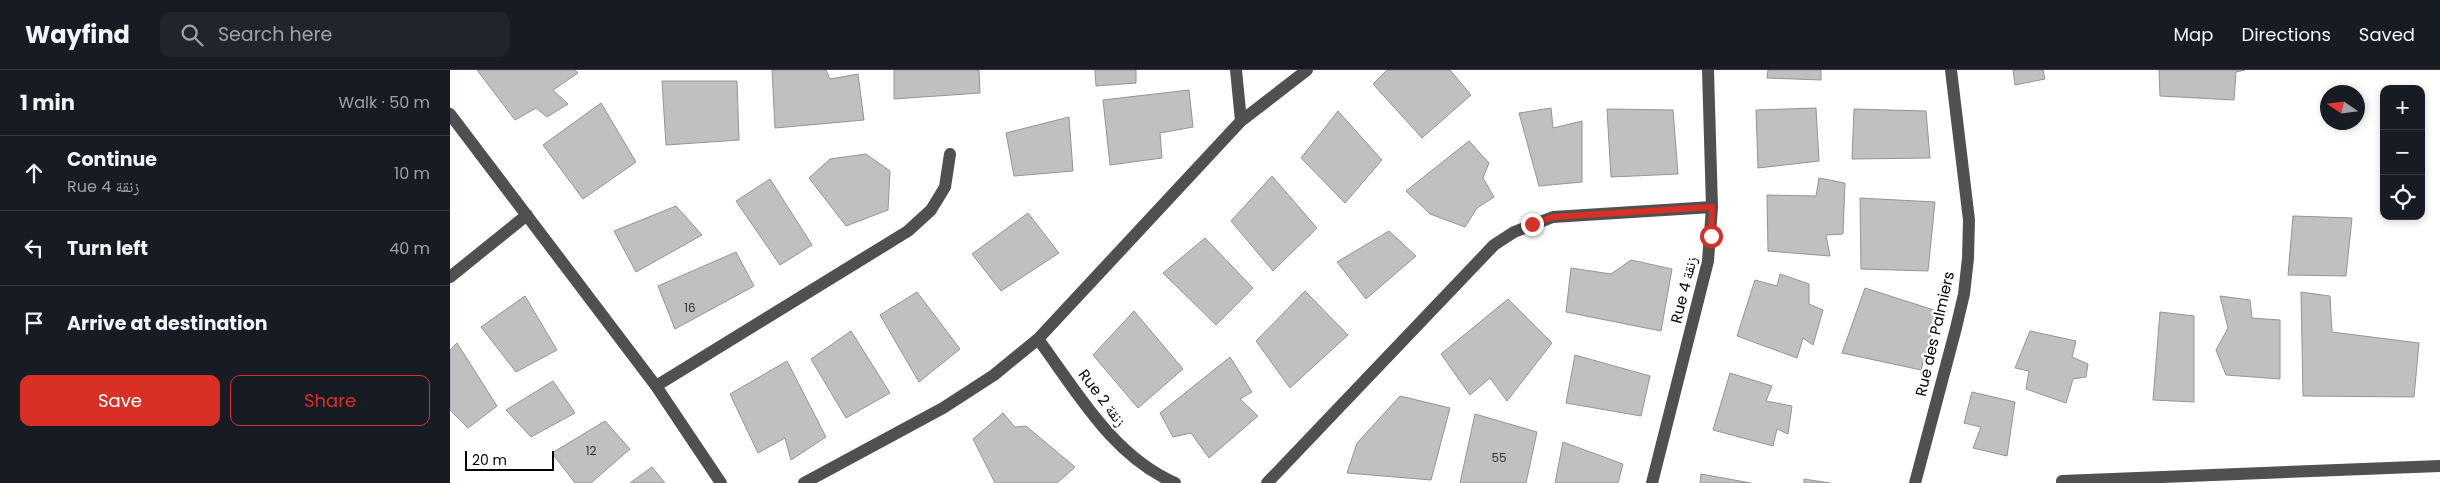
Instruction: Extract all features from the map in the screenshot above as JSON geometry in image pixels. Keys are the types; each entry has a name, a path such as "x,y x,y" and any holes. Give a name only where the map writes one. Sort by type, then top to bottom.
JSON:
{"street":[{"path":"1236,70 1241,121"},
{"path":"804,483 943,408 994,375 1038,339 1241,121 1306,70"},
{"name":"Rue 4 زنقة","path":"1652,483 1708,261 1712,207 1708,70"},
{"name":"Rue des Palmiers","path":"1915,483 1956,328 1968,258 1969,220 1951,70"},
{"path":"450,114 656,386 721,483"},
{"path":"656,386 908,232 931,210 945,187 950,154"},
{"path":"1267,483 1494,245 1514,232 1553,217 1712,207"},
{"path":"450,277 528,215"},
{"name":"Rue 2 زنقة","path":"1038,339 1110,437 1152,473 1175,483"},
{"path":"2062,481 2440,466"}],"building":[{"path":"477,70 575,70 578,73 553,90 568,104 547,117 536,108 515,120"},
{"path":"772,70 826,70 830,79 858,74 864,120 775,128"},
{"path":"894,70 979,70 980,93 894,99"},
{"path":"1095,70 1136,70 1136,83 1096,86"},
{"path":"1387,70 1450,70 1471,95 1422,138 1373,84"},
{"path":"1768,70 1821,70 1821,80 1767,78"},
{"path":"2013,70 2043,70 2045,79 2015,85"},
{"path":"2159,70 2245,70 2236,72 2234,100 2160,96"},
{"path":"662,81 737,81 739,140 666,145"},
{"path":"1189,90 1193,127 1160,133 1162,158 1110,165 1103,100"},
{"path":"601,103 636,162 583,199 543,145"},
{"path":"1551,108 1553,128 1582,121 1582,182 1539,186 1519,113"},
{"path":"1816,108 1819,161 1758,168 1756,110"},
{"path":"1607,109 1673,110 1678,174 1611,177"},
{"path":"1854,109 1926,111 1930,158 1852,159"},
{"path":"1338,111 1382,160 1345,203 1301,158"},
{"path":"1069,117 1073,171 1014,176 1006,133"},
{"path":"1469,141 1489,163 1483,178 1494,197 1477,208 1465,227 1430,214 1406,191"},
{"path":"866,154 890,171 888,210 846,226 809,178 830,159"},
{"path":"1272,176 1317,228 1273,271 1231,221"},
{"path":"1819,178 1845,183 1843,234 1826,235 1830,256 1768,251 1767,195 1816,196"},
{"path":"770,179 812,245 780,265 736,201"},
{"path":"1860,198 1935,202 1928,271 1861,269"},
{"path":"676,206 702,235 636,272 614,231"},
{"path":"1028,213 1059,253 1001,291 972,254"},
{"path":"2293,216 2352,218 2346,276 2288,275"},
{"path":"1389,231 1416,256 1366,299 1337,262"},
{"path":"1205,238 1253,288 1216,325 1163,273"},
{"path":"736,252 754,286 675,329 658,286"},
{"path":"1631,260 1672,269 1661,331 1566,312 1571,268 1611,274"},
{"path":"1780,274 1809,284 1809,304 1823,310 1813,345 1803,338 1797,358 1737,336 1755,280 1777,286"},
{"path":"1865,288 1937,311 1921,370 1842,353"},
{"path":"1305,291 1348,335 1290,388 1256,341"},
{"path":"917,292 960,349 919,382 880,315"},
{"path":"2301,292 2330,296 2332,332 2419,343 2414,397 2303,396"},
{"path":"525,296 557,350 516,372 481,327"},
{"path":"2220,296 2250,300 2252,318 2280,320 2280,379 2226,375 2216,350 2228,328"},
{"path":"1508,299 1552,343 1507,401 1490,378 1470,395 1441,354"},
{"path":"1134,311 1183,369 1138,408 1093,355"},
{"path":"2160,312 2194,316 2194,402 2153,400"},
{"path":"851,331 890,393 846,418 811,359"},
{"path":"2030,331 2076,341 2072,357 2088,364 2086,377 2073,379 2066,403 2026,389 2029,371 2015,368"},
{"path":"457,343 497,406 468,428 450,410 450,350"},
{"path":"1575,355 1650,376 1641,416 1566,403"},
{"path":"1230,357 1252,392 1240,399 1258,416 1209,458 1191,433 1173,437 1160,413"},
{"path":"787,361 826,437 791,460 785,438 758,453 730,394"},
{"path":"1730,373 1772,386 1766,401 1792,406 1788,434 1777,429 1773,446 1713,430"},
{"path":"553,381 575,413 531,437 506,410"},
{"path":"1972,392 2015,402 2007,456 1973,448 1981,427 1964,423"},
{"path":"1400,396 1450,408 1431,480 1347,473 1357,443"},
{"path":"1003,413 1015,427 1026,426 1075,467 1057,483 995,483 973,439"},
{"path":"1475,414 1537,432 1526,483 1460,483"},
{"path":"605,421 630,449 591,483 575,483 552,453"},
{"path":"1563,442 1623,464 1618,483 1555,483"},
{"path":"652,467 665,483 630,483"},
{"path":"1701,474 1751,483 1700,483"},
{"path":"1804,479 1830,483 1804,483"}],"route":[{"path":"1532,224 1553,217 1712,207 1711,236"}]}
